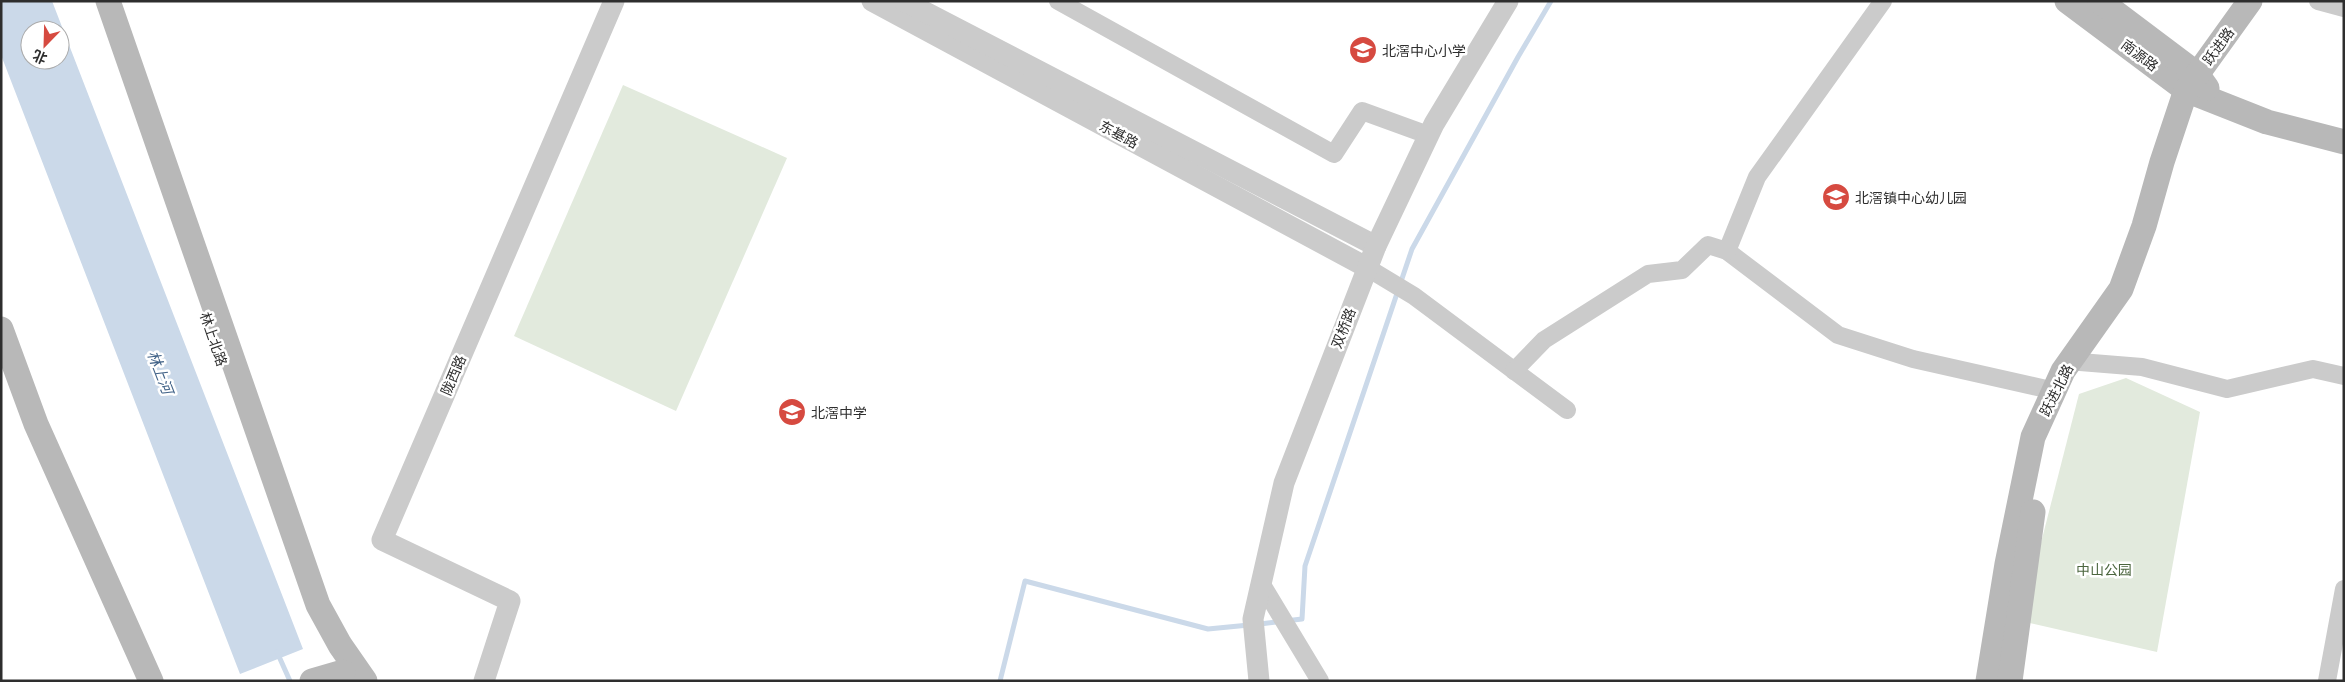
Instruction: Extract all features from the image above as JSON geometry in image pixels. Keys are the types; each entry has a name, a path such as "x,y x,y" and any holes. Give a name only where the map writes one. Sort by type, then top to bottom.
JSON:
{"main road":[{"name":"林上北路","path":"96,1 311,616 346,679"},
{"path":"108,1 318,605 340,645 346,679"},
{"name":"南源路","path":"2067,1 2200,91 2267,122 2344,142"},
{"name":"南源路","path":"2100,1 2200,91"},
{"name":"跃进路","path":"2200,91 2250,1"},
{"name":"跃进北路","path":"2010,681 2042,449 2080,362 2132,298 2200,91"},
{"name":"跃进北路","path":"1988,681 2007,564 2033,437 2063,371 2121,289 2144,226 2162,162 2200,91"},
{"path":"1,329 36,424 151,681"}],"street":[{"name":"陇西路","path":"484,681 510,600 382,540 614,1"},
{"name":"东基路","path":"872,1 1366,267"},
{"name":"东基路","path":"904,1 1376,246"},
{"path":"1058,1 1334,154 1362,111 1428,135"},
{"name":"双桥路","path":"1259,681 1253,619 1284,483 1366,267 1428,135 1508,1"},
{"path":"1727,251 1757,177 1883,1"},
{"path":"2318,1 2344,8"},
{"path":"1514,371 1544,340 1648,274 1682,270 1708,245 1727,251 1838,335 1913,359 2055,390"},
{"path":"1366,267 1414,296 1567,410"},
{"path":"2080,362 2142,367 2227,389 2313,369 2344,376"},
{"path":"1261,583 1320,681"},
{"path":"2327,681 2344,589"}],"green space":[{"path":"623,85 787,158 676,411 514,336"},
{"name":"中山公园","path":"2126,378 2200,412 2157,652 2021,621 2079,394"}],"water":[{"path":"1,1 52,1 59,20 20,20 20,70 70,70 70,47 303,649 240,674 1,55"}],"waterway":[{"path":"1260,624 1302,619 1305,566 1412,249 1551,1"},
{"path":"1000,681 1025,581 1208,629 1249,625"},
{"name":"林上河","path":"277,652 290,681"}],"place":[{"name":"北滘中心小学","path":"1363,50"},
{"name":"北滘镇中心幼儿园","path":"1836,197"},
{"name":"北滘中学","path":"792,412"}]}
